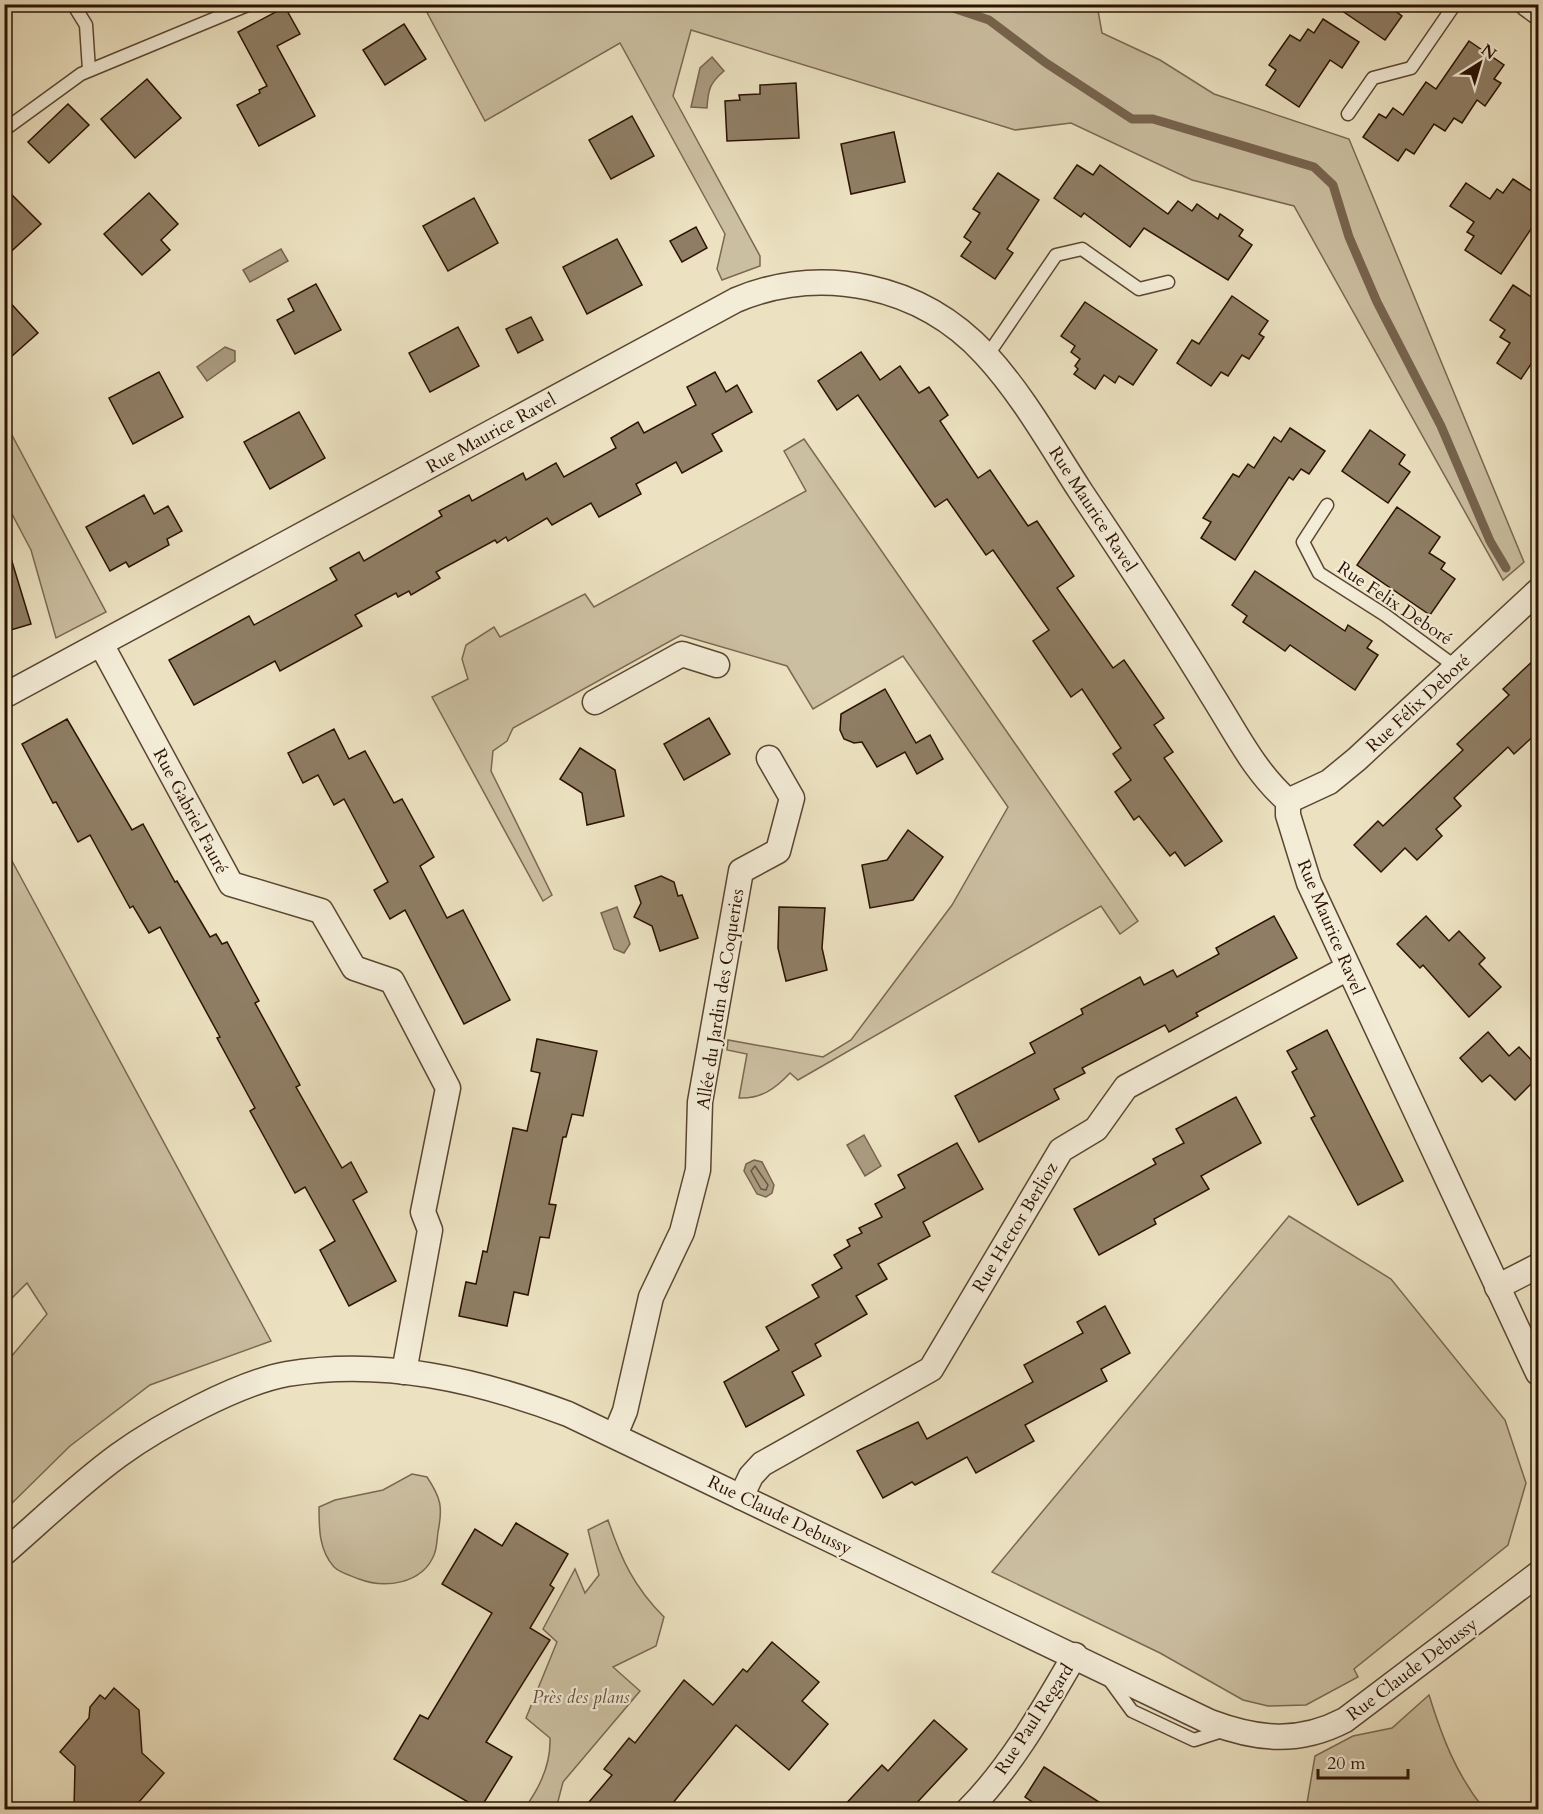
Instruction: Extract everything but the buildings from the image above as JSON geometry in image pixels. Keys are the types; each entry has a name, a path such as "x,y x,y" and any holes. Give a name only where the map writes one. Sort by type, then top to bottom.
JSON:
{"street":[{"path":"1527,4 1539,12"},
{"name":"Rue Maurice Ravel","path":"4,696 706,314 756,292 775,286 830,281 889,292 930,310 947,321 987,356 1024,405 1213,696 1245,751 1269,784 1288,801 1288,815 1309,883 1539,1373"},
{"name":"Rue Félix Deboré","path":"1288,801 1329,782 1536,596"},
{"name":"Rue Gabriel Fauré","path":"101,644 231,885 321,911 354,968 392,981 448,1088 423,1212 430,1230 404,1372"},
{"path":"595,702 682,654 717,665"},
{"name":"Allée du Jardin des Coqueries","path":"615,1436 626,1411 651,1297 682,1232 698,1170 700,1102 741,871 778,851 792,798 769,758"},
{"name":"Rue Hector Berlioz","path":"741,1497 751,1476 762,1464 930,1369 1061,1150 1096,1129 1126,1087 1348,968"},
{"path":"1497,1287 1539,1266"},
{"name":"Rue Claude Debussy","path":"4,1553 117,1456 152,1432 210,1403 268,1379 286,1374 343,1369 449,1377 528,1399 615,1436 1228,1729 1258,1737 1281,1738 1307,1735 1334,1726 1373,1700 1539,1574"},
{"name":"Rue Paul Regard","path":"968,1809 988,1790 1046,1704 1075,1655"}],"lane":[{"path":"73,4 86,25 89,70"},
{"path":"4,130 64,85 89,70 250,4"},
{"path":"1348,114 1373,78 1411,68 1455,4"},
{"path":"987,356 1056,255 1082,249 1139,289 1168,282"},
{"name":"Rue Felix Deboré","path":"1328,505 1302,542 1318,573 1385,615 1456,667"}],"green space":[{"path":"423,5 1097,5 1102,33 1160,60 1214,94 1349,139 1524,562 1503,580 1294,206 1192,180 1071,123 1015,130 691,30 673,96 760,256 760,266 722,280 717,269 725,234 620,43 485,121"},
{"path":"5,422 106,612 56,638 31,550 5,501"},
{"path":"804,439 1138,921 1120,934 1101,906 798,1080 790,1073 779,1084 761,1095 739,1098 747,1054 727,1050 728,1040 823,1057 851,1040 952,905 1008,807 903,656 813,709 787,666 681,635 513,728 507,741 493,751 491,771 552,895 543,901 432,697 468,679 462,659 466,645 494,627 500,637 585,594 594,607 806,491 784,451"},
{"path":"5,848 271,1341 150,1385 70,1446 5,1510 5,1364 47,1314 27,1283 5,1305"},
{"path":"1289,1216 1391,1279 1505,1420 1526,1483 1508,1545 1354,1669 1358,1677 1306,1705 1268,1706 1243,1700 1160,1653 992,1572"},
{"path":"412,1474 427,1477 440,1503 436,1546 428,1565 412,1578 402,1582 380,1584 346,1574 334,1567 325,1554 323,1546 319,1507 335,1500 383,1490"},
{"name":"Près des plans","path":"608,1520 630,1572 644,1595 664,1617 656,1646 613,1667 640,1691 563,1782 556,1809 524,1809 543,1776 550,1748 550,1738 526,1718 557,1642 543,1629 575,1569 585,1593 599,1575 588,1530"},
{"path":"1429,1695 1451,1755 1465,1782 1484,1809 1306,1809 1315,1756 1353,1736 1392,1728"}],"water":[{"path":"712,57 724,71 711,87 707,108 691,107 700,68"},
{"path":"281,249 288,261 250,282 243,270"},
{"path":"225,347 235,351 235,361 207,381 197,367"},
{"path":"617,907 630,944 624,953 614,949 601,913"},
{"path":"864,1135 881,1166 865,1176 847,1145"},
{"path":"754,1160 762,1162 774,1185 772,1193 766,1197 757,1194 744,1171 746,1164"}],"waterway":[{"path":"941,4 989,20 1046,63 1132,119 1153,119 1314,167 1333,185 1349,237 1377,302 1441,426 1490,541 1506,568"}]}
